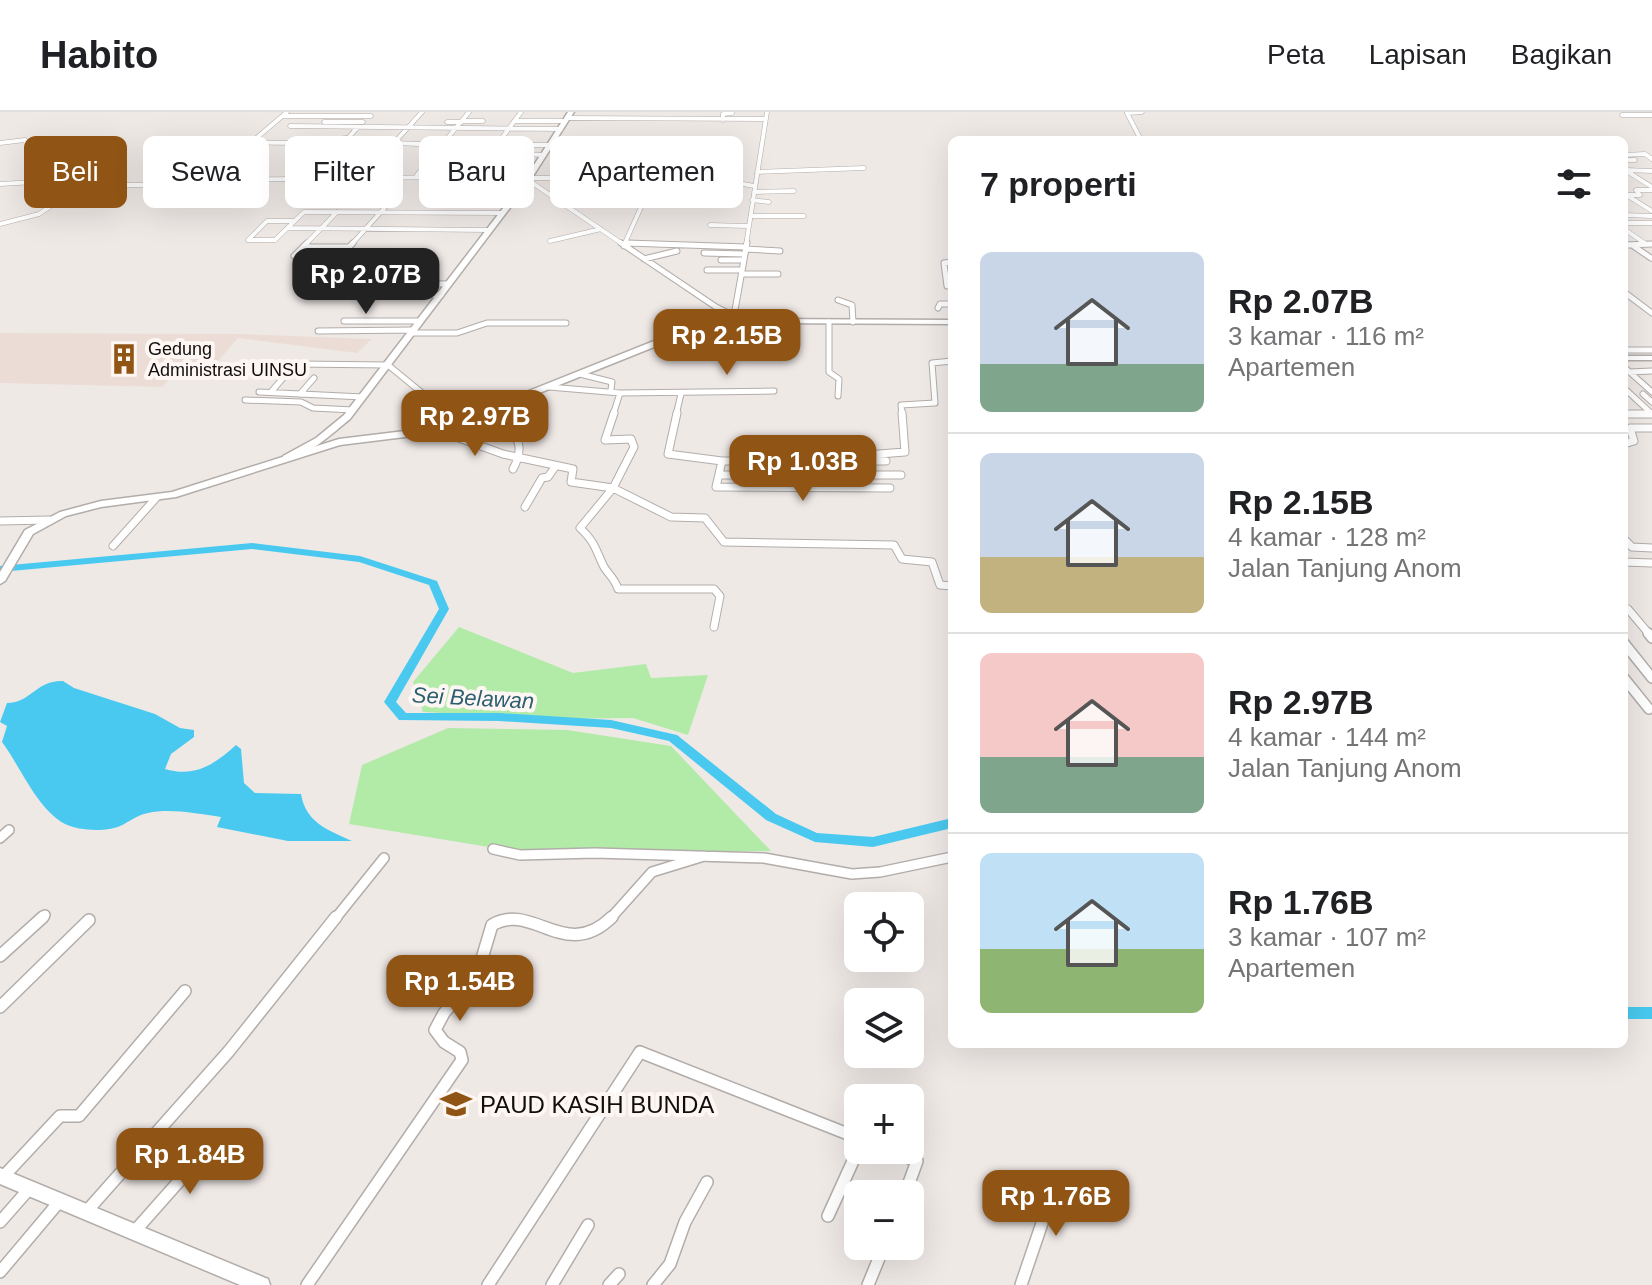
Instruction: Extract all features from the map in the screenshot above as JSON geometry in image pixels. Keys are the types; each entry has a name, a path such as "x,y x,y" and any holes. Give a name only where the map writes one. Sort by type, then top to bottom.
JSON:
{"street":[{"path":"349,136 377,112"},
{"path":"419,144 394,143 422,112"},
{"path":"435,134 452,134 469,112"},
{"path":"503,136 521,112"},
{"path":"723,120 723,114 732,112 766,115"},
{"path":"1139,136 1127,113 1142,112"},
{"path":"256,136 285,114 371,116"},
{"path":"515,119 723,120 766,115"},
{"path":"731,316 735,310 742,272 766,115"},
{"path":"1622,115 1652,115"},
{"path":"515,119 535,118"},
{"path":"290,126 508,129 566,120"},
{"path":"447,122 483,121"},
{"path":"304,122 363,122"},
{"path":"0,143 24,140"},
{"path":"534,145 550,145"},
{"path":"534,170 550,145"},
{"path":"1628,158 1645,154 1652,159"},
{"path":"534,155 544,155"},
{"path":"1628,159 1635,160 1650,171"},
{"path":"1628,160 1642,165"},
{"path":"1628,161 1636,170"},
{"path":"757,172 864,168"},
{"path":"1628,170 1650,171"},
{"path":"1628,172 1652,188"},
{"path":"403,175 419,173"},
{"path":"534,181 550,195"},
{"path":"0,184 24,183"},
{"path":"743,186 794,191"},
{"path":"1628,195 1640,195 1636,190 1652,188"},
{"path":"1628,196 1652,214"},
{"path":"752,200 769,202"},
{"path":"0,224 39,214 48,208"},
{"path":"340,257 385,208"},
{"path":"280,461 332,432 353,410 506,208"},
{"path":"568,208 731,316 744,321"},
{"path":"625,244 641,208"},
{"path":"294,221 267,221 248,240 274,240 304,212 502,213"},
{"path":"294,256 337,212"},
{"path":"1628,215 1652,214"},
{"path":"751,216 804,216"},
{"path":"1628,223 1652,223"},
{"path":"710,225 748,226"},
{"path":"287,228 489,230"},
{"path":"550,241 601,229"},
{"path":"1628,231 1649,244"},
{"path":"625,244 745,253"},
{"path":"1628,244 1649,244"},
{"path":"1631,244 1651,258"},
{"path":"303,247 348,247"},
{"path":"643,259 677,251"},
{"path":"704,253 780,251"},
{"path":"721,260 745,253"},
{"path":"947,286 944,263 948,262"},
{"path":"707,270 778,274"},
{"path":"360,283 449,284"},
{"path":"369,295 441,295"},
{"path":"1628,295 1652,313"},
{"path":"838,300 852,305 853,322"},
{"path":"938,308 940,304 948,304"},
{"path":"344,321 420,321"},
{"path":"0,581 29,532 49,520 94,506 156,498 339,442 434,429 459,422 678,333 744,321 948,322"},
{"path":"829,322 829,372 839,379 838,396"},
{"path":"318,331 457,333 487,323 566,323"},
{"path":"1628,354 1652,350"},
{"path":"1628,355 1652,358"},
{"path":"809,462 814,458 905,452 901,405 935,403 932,363 948,361"},
{"path":"296,364 388,365 433,405 459,422"},
{"path":"1628,372 1652,371"},
{"path":"1628,373 1652,392"},
{"path":"580,374 612,382 611,390"},
{"path":"271,392 283,378"},
{"path":"300,394 314,378"},
{"path":"1643,383 1652,384"},
{"path":"549,387 620,393 774,391"},
{"path":"259,392 363,397"},
{"path":"620,393 605,440 629,439 634,442 613,488 580,528 596,543 605,569 615,579 616,587 625,590 714,589 720,596 714,627"},
{"path":"1628,393 1652,414"},
{"path":"681,394 667,453 722,461 886,461"},
{"path":"1643,394 1652,402"},
{"path":"245,400 301,402 313,408 353,410"},
{"path":"501,407 502,423 518,435 521,455 513,469"},
{"path":"1628,412 1652,414"},
{"path":"1628,443 1634,441 1630,428 1652,428"},
{"path":"434,429 503,454 554,463 555,467"},
{"path":"722,461 716,487 890,488"},
{"path":"781,488 783,462"},
{"path":"845,462 846,488"},
{"path":"555,467 573,469 571,482 613,488 671,517 705,518 724,542 894,545 902,559 932,562 940,585 948,586"},
{"path":"525,507 542,478 548,477 555,467"},
{"path":"719,475 901,475"},
{"path":"113,546 131,523 147,513 156,498"},
{"path":"0,521 49,520"},
{"path":"1628,543 1632,547 1652,548"},
{"path":"1628,562 1652,563"},
{"path":"1628,609 1652,638"},
{"path":"1628,648 1650,673"},
{"path":"1628,683 1649,709"},
{"path":"0,838 9,830"},
{"path":"493,849 520,855 764,858 852,874 880,872 948,858"},
{"path":"307,1285 462,1060 460,1052 444,1042 435,1030 482,966 487,935 492,926 500,921 518,920 568,937 583,936 612,920 648,874 704,856"},
{"path":"85,1213 229,1051 384,858"},
{"path":"0,956 45,915"},
{"path":"0,1007 89,920"},
{"path":"185,991 79,1116 60,1116 2,1176 261,1285"},
{"path":"488,1285 640,1052 844,1132"},
{"path":"134,1232 220,1135"},
{"path":"828,1216 852,1164"},
{"path":"1021,1285 1057,1179"},
{"path":"653,1285 670,1264 685,1222 707,1182"},
{"path":"0,1222 29,1189"},
{"path":"0,1272 59,1202"},
{"path":"552,1285 588,1225"},
{"path":"868,1285 878,1260"},
{"path":"609,1285 619,1274"}],"shaded area":[{"path":"0,333 242,334 372,339 357,353 238,338 218,361 216,370 171,378 162,387 0,383"}],"green space":[{"path":"459,627 573,673 646,664 651,678 708,675 688,735 633,718 548,719 423,712 413,682"},
{"path":"448,728 567,730 671,746 771,851 526,853 349,824 362,765"}],"water":[{"path":"63,681 74,688 155,714 180,728 194,730 194,737 171,754 165,769 186,772 204,768 236,745 241,749 244,783 255,793 301,794 313,819 352,841 288,841 217,827 221,817 175,811 144,814 120,826 100,830 65,824 46,808 30,786 2,742 7,726 0,722 7,703 22,699 46,684"}],"waterway":[{"name":"Sei Belawan","path":"0,569 252,546 360,559 433,583 444,609 390,702 403,717 499,717 611,724 673,738 771,817 815,837 873,842 948,824"},
{"name":"Sei Belawan","path":"1628,1013 1652,1013"}],"place":[{"name":"Gedung Administrasi UINSU","path":"124,359"},
{"name":"PAUD KASIH BUNDA","path":"456,1104"}]}
